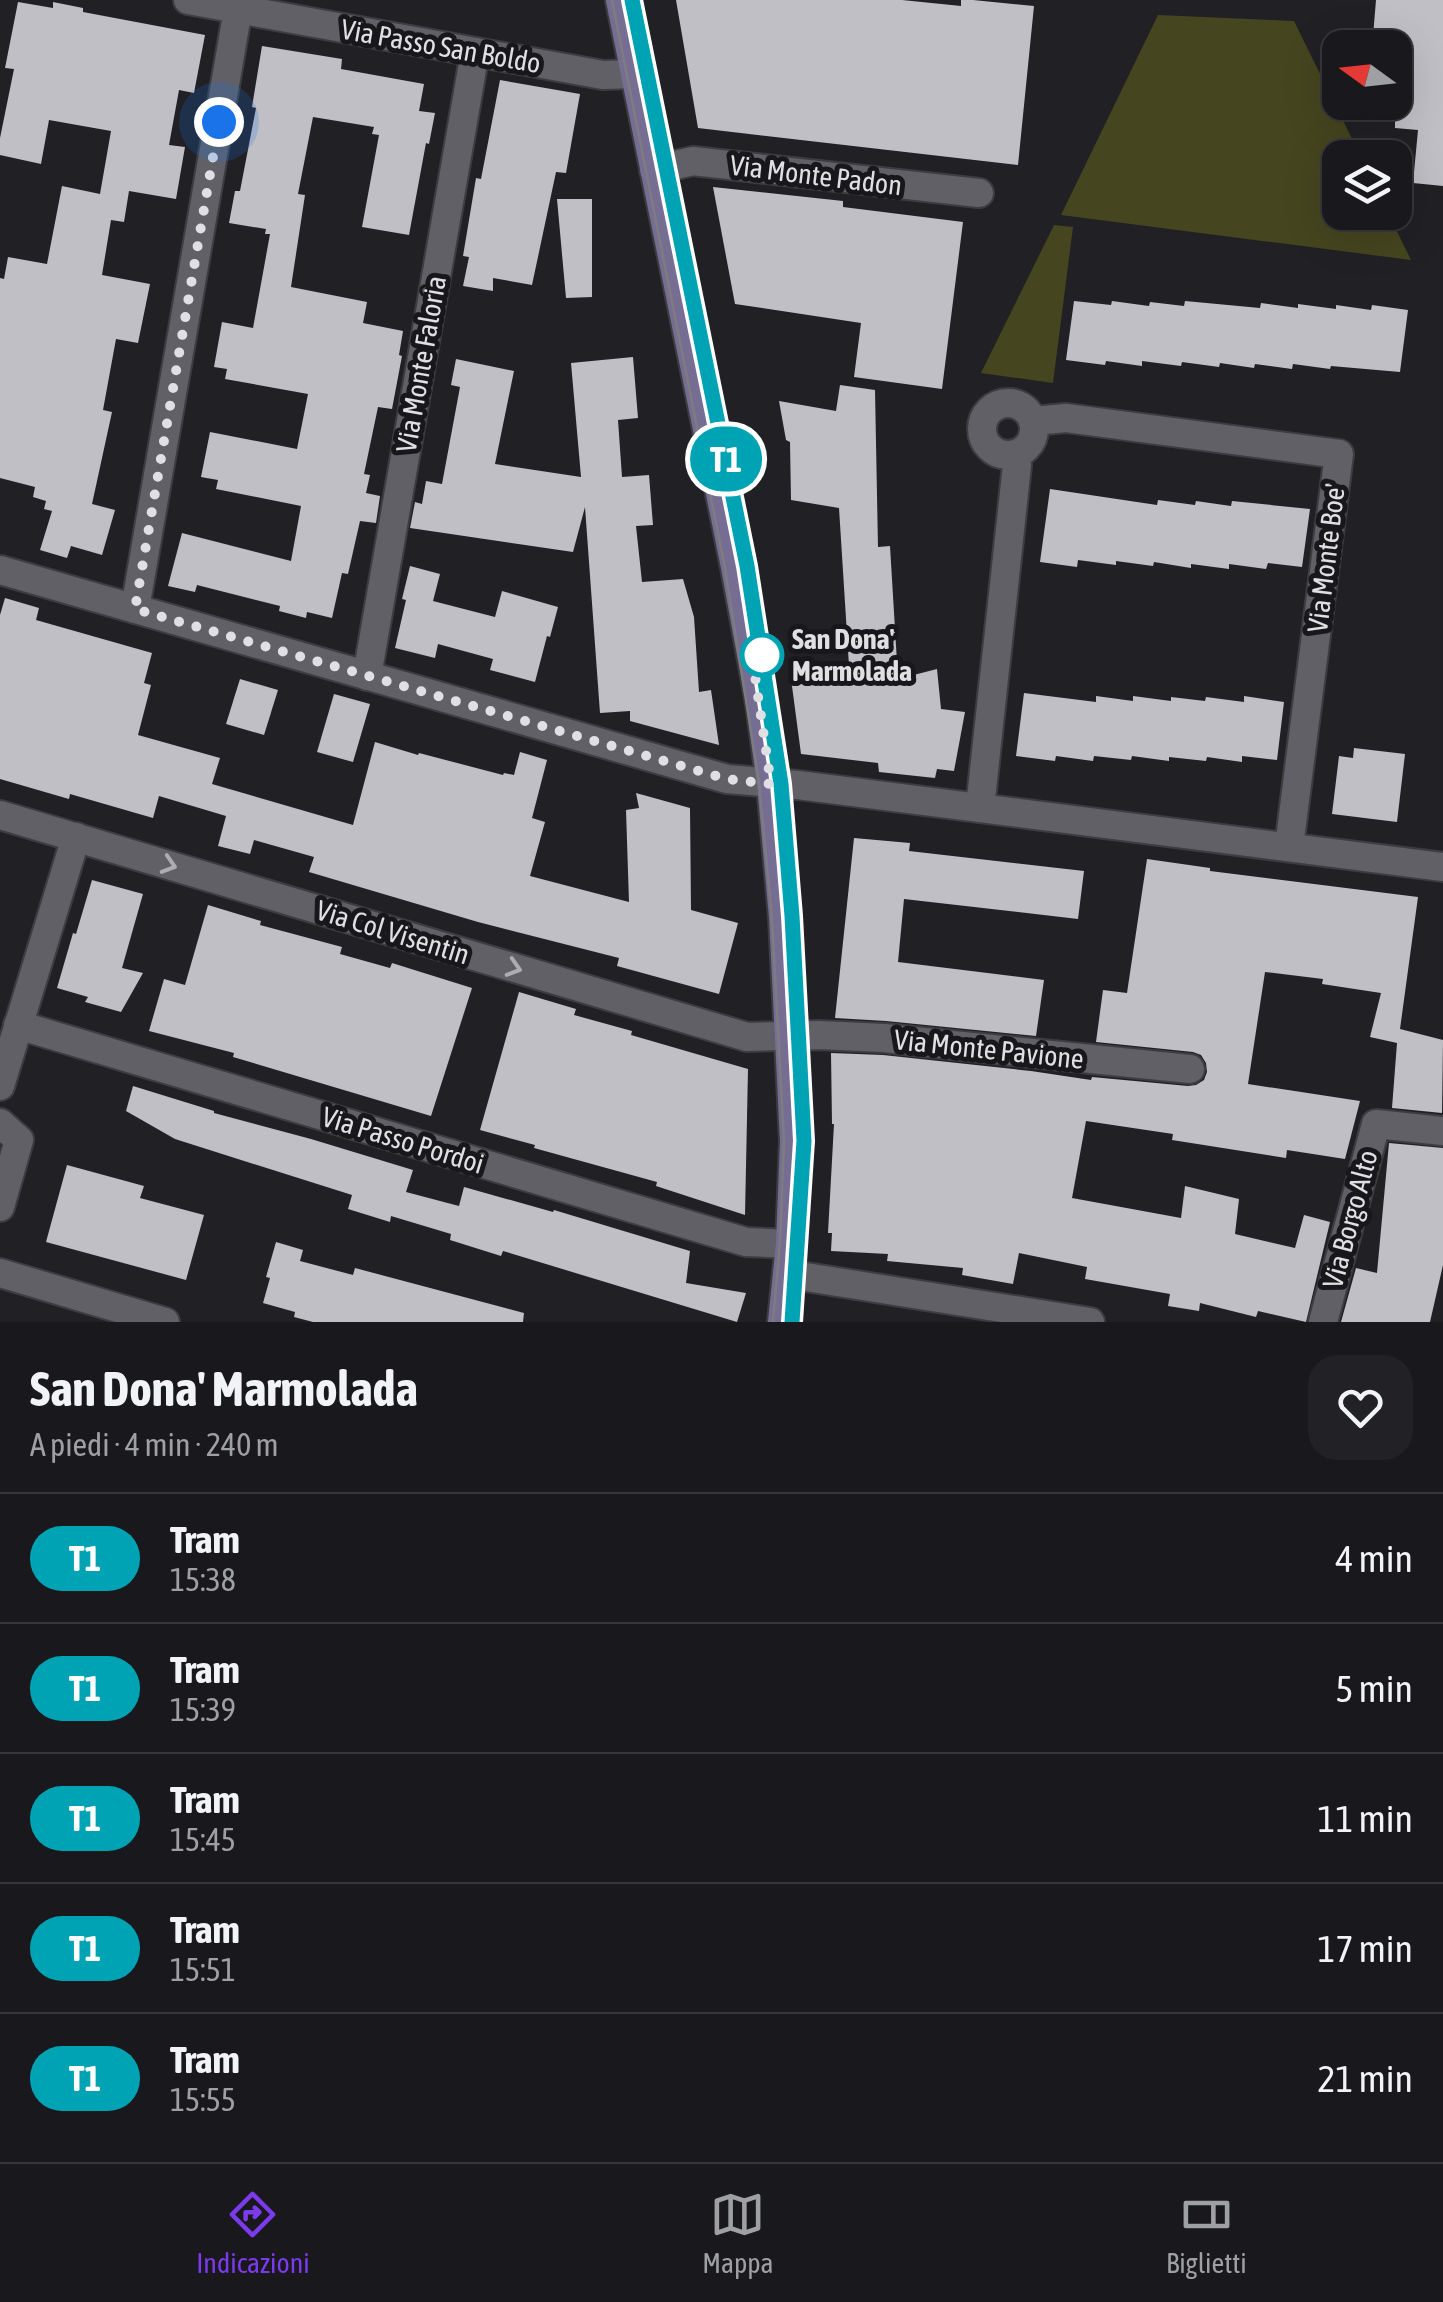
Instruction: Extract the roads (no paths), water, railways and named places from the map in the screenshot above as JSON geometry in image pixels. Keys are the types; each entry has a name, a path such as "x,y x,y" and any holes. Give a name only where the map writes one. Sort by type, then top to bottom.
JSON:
{"main road":[{"path":"620,0 742,606 771,784 783,917 794,1141 782,1322"}],"street":[{"name":"Via Passo San Boldo","path":"188,0 238,9 288,9 475,52 603,75 635,74"},
{"path":"135,609 238,9"},
{"name":"Via Monte Faloria","path":"367,676 475,52"},
{"name":"Via Monte Padon","path":"654,170 693,160 979,194"},
{"name":"Via Monte Boe'","path":"1016,454 995,452 982,436 985,416 1000,403 1021,405 1034,422 1066,418 1339,454 1289,847"},
{"path":"980,808 1016,454 1031,442 1034,422"},
{"path":"0,570 727,779 1443,867"},
{"name":"Via Col Visentin","path":"0,815 747,1037 788,1036"},
{"path":"0,1086 76,837"},
{"name":"Via Passo Pordoi","path":"18,1025 746,1242 790,1244"},
{"name":"Via Monte Pavione","path":"788,1036 884,1038 1190,1070"},
{"path":"0,1123 19,1140 0,1207"},
{"name":"Via Borgo Alto","path":"1322,1322 1376,1124 1443,1131"},
{"path":"0,1273 166,1322"},
{"path":"787,1274 1090,1322"}],"tram line":[{"path":"612,0 725,568 759,782 772,918 784,1141 773,1322"},
{"path":"632,0 747,565 781,785 804,1141 792,1322"},
{"name":"T1","path":"632,0 747,566 781,784 804,1141 792,1322"}],"place":[{"name":"San Dona' Marmolada","path":"762,655"}]}
